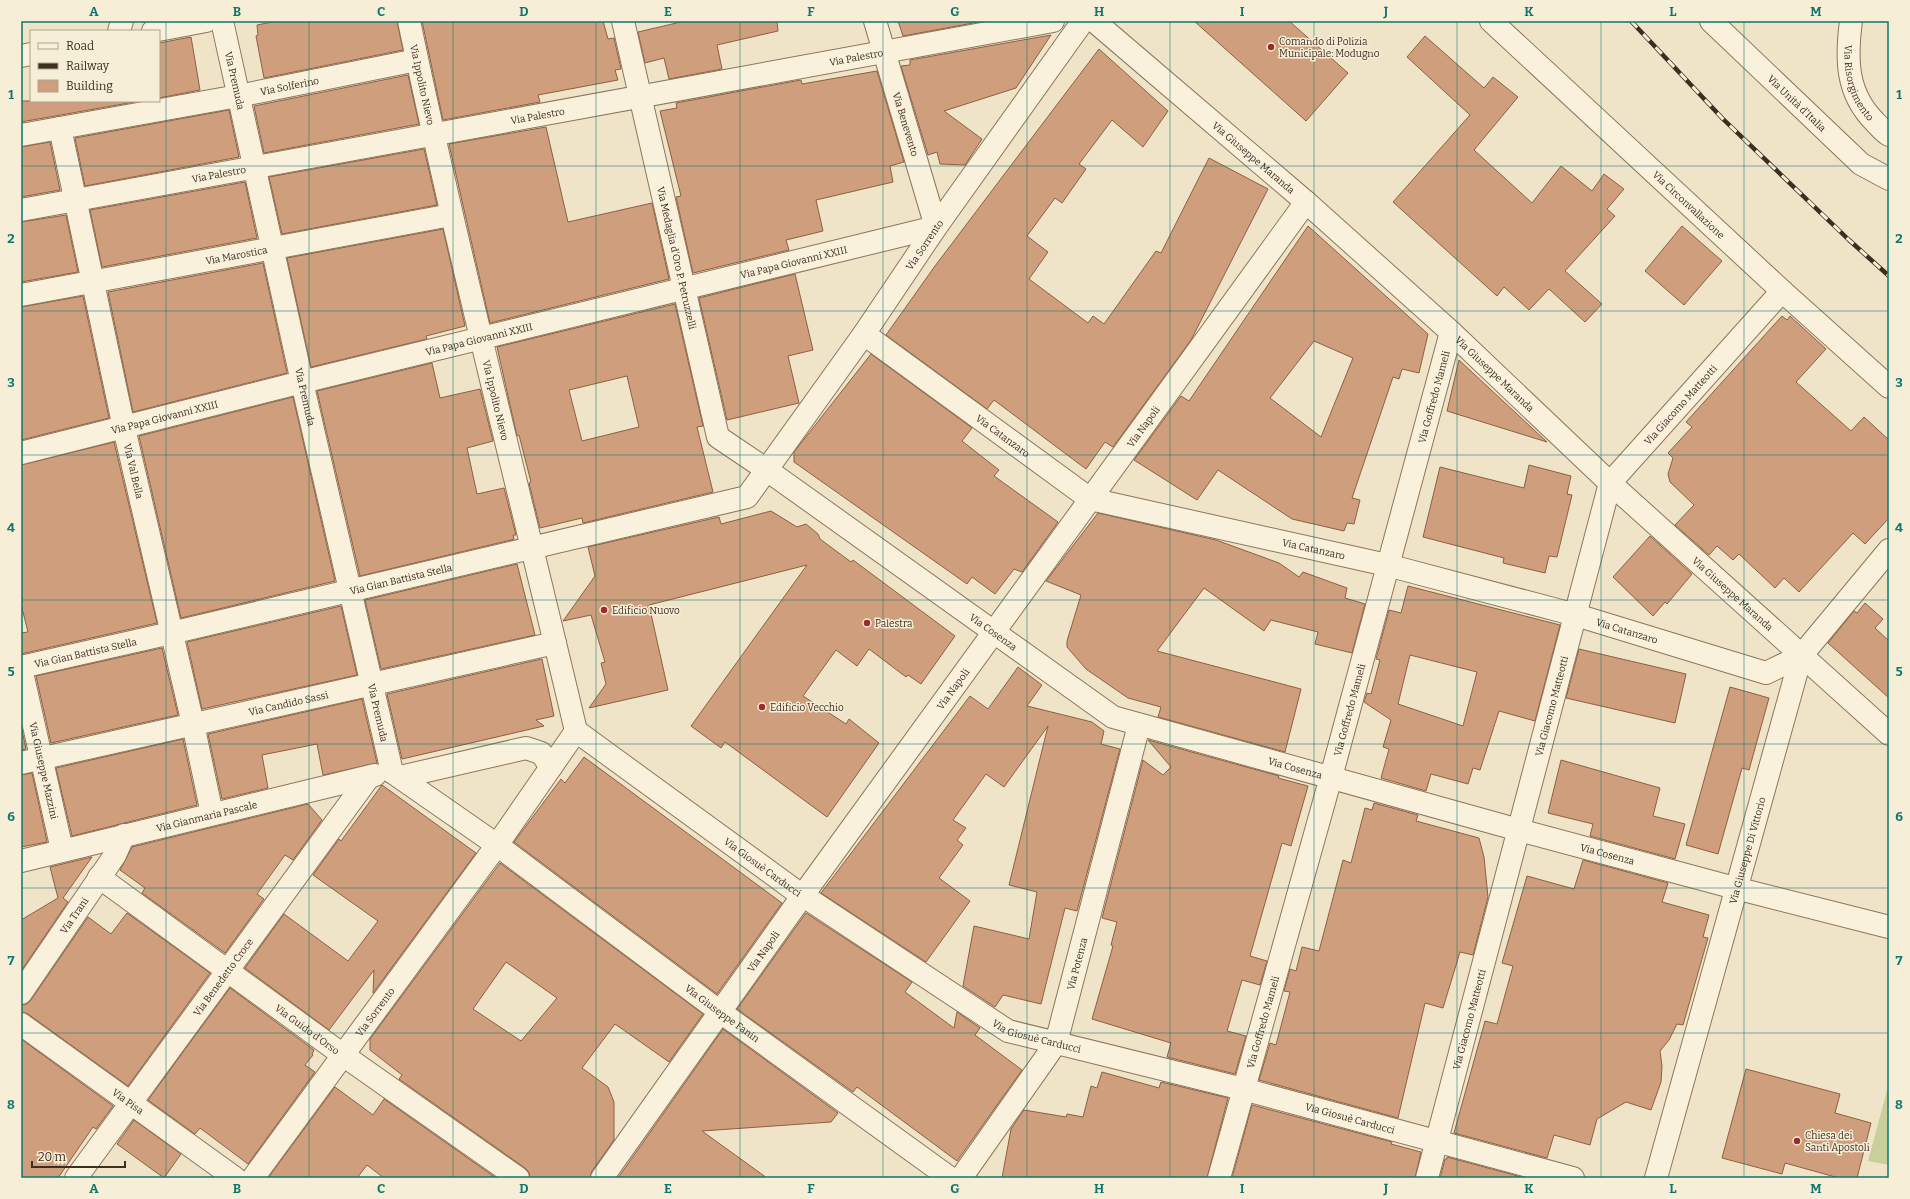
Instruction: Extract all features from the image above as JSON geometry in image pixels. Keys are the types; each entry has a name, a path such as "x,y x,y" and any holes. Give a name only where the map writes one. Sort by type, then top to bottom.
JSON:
{"street":[{"path":"158,30 206,21"},
{"name":"Via Premuda","path":"222,21 371,684 396,774"},
{"name":"Via Ippolito Nievo","path":"409,21 432,134 451,215 480,338 533,548 576,731"},
{"name":"Via Medaglia d'Oro P. Petruzzelli","path":"623,21 718,437 767,470"},
{"name":"Via Benevento","path":"875,21 936,227"},
{"name":"Via Palestro","path":"21,210 1053,21"},
{"name":"Via Sorrento","path":"767,470 864,334 936,227 1083,21"},
{"name":"Via Giuseppe Maranda","path":"1094,21 1306,202 1451,332 1610,483 1889,734"},
{"name":"Via Circonvallazione","path":"1491,21 1782,291 1889,387"},
{"name":"Via Unità d'Italia","path":"1711,21 1861,164 1889,179"},
{"name":"Via Risorgimento","path":"1851,21 1847,48 1851,84 1864,111 1889,134"},
{"name":"Via Solferino","path":"21,135 238,96 417,60"},
{"name":"Via Val Bella","path":"60,128 124,428 212,814"},
{"path":"1861,164 1889,190"},
{"name":"Via Napoli","path":"602,1178 802,895 1306,202"},
{"name":"Via Marostica","path":"21,295 451,215"},
{"name":"Via Papa Giovanni XXIII","path":"21,453 480,338 936,227"},
{"name":"Via Giacomo Matteotti","path":"1427,1178 1610,483 1782,291"},
{"name":"Via Goffredo Mameli","path":"1219,1178 1242,1089 1330,777 1451,332"},
{"name":"Via Catanzaro","path":"864,334 1090,499 1387,565 1576,615 1766,673 1801,656"},
{"name":"Via Gian Battista Stella","path":"21,667 351,591 747,497 767,470"},
{"name":"Via Cosenza","path":"767,470 1113,717 1519,830 1735,888 1889,927"},
{"name":"Via Giuseppe Di Vittorio","path":"1656,1178 1735,888 1801,656 1889,550"},
{"name":"Via Candido Sassi","path":"31,760 555,643"},
{"name":"Via Giuseppe Mazzini","path":"21,667 31,760 62,850"},
{"name":"Via Potenza","path":"961,1178 1056,1043 1139,725"},
{"name":"Via Sorrento","path":"252,1178 497,845 576,731"},
{"name":"Via Giosuè Carducci","path":"576,731 802,895 1008,1030 1242,1089 1573,1178"},
{"name":"Via Gianmaria Pascale","path":"21,861 369,777 396,774 526,748 541,753 551,767"},
{"name":"Via Giuseppe Fanin","path":"396,774 497,845 719,1011 950,1178"},
{"name":"Via Benedetto Croce","path":"76,1178 369,777"},
{"name":"Via Trani","path":"21,993 99,877 115,856 124,835"},
{"name":"Via Guido d'Orso","path":"99,877 342,1055 518,1178"},
{"name":"Via Pisa","path":"21,1024 235,1178"}],"green space":[{"path":"1889,1083 1889,1165 1868,1161"}],"building":[{"path":"277,21 397,21 403,50 264,78 256,36 258,35 257,25"},
{"path":"422,21 603,21 608,39 614,38 621,69 615,70 618,80 538,95 540,102 443,120"},
{"path":"685,21 777,21 778,31 717,45 722,69 669,79 664,58 645,63 638,32"},
{"path":"898,21 984,21 903,36"},
{"name":"Comando di Polizia Municipale: Modugno","path":"1194,21 1289,21 1348,73 1306,121"},
{"path":"1051,35 1016,88 944,111 982,139 965,165 940,164 937,152 928,155 901,66 910,65 910,60"},
{"path":"1425,36 1484,88 1493,77 1518,97 1474,150 1532,203 1561,166 1592,191 1604,174 1624,189 1607,209 1615,216 1565,271 1602,304 1585,322 1549,289 1529,310 1504,287 1497,296 1393,202 1470,115 1407,57"},
{"path":"191,37 200,90 160,98 160,43"},
{"path":"1099,49 1168,111 1143,147 1112,120 1079,164 1086,169 1062,203 1055,198 1027,236 1048,252 1029,279 1088,323 1093,316 1104,324 1156,251 1161,253 1209,158 1268,189 1191,340 1113,447 1105,442 1086,469 994,400 987,409 886,335 935,266"},
{"path":"877,71 904,162 890,166 893,182 816,200 823,231 786,240 789,250 693,273 676,197 681,196 660,111 677,108 676,103 801,80 802,84"},
{"path":"408,75 419,124 264,153 254,106"},
{"path":"21,101 134,102 21,122"},
{"path":"229,110 239,157 85,186 75,138"},
{"path":"546,127 568,222 652,203 669,279 490,323 449,144"},
{"path":"50,142 60,190 21,197 21,147"},
{"path":"424,149 437,205 282,234 269,177"},
{"path":"245,182 257,238 102,267 90,210"},
{"path":"66,215 78,272 21,282 21,222"},
{"path":"1308,226 1428,334 1419,373 1402,369 1399,379 1393,377 1352,498 1360,500 1354,524 1347,523 1344,531 1292,519 1218,470 1197,500 1134,460 1181,396 1189,401","holes":["1314,341 1353,358 1321,437 1270,398"]},
{"path":"1682,226 1722,261 1684,305 1645,271"},
{"path":"443,229 465,326 426,336 427,339 311,367 287,258"},
{"path":"263,263 287,373 133,412 108,292"},
{"path":"795,274 813,350 788,356 799,403 727,420 699,298"},
{"path":"83,296 109,418 21,440 21,307"},
{"path":"675,304 703,426 697,427 713,492 583,523 582,518 540,528 529,483 531,482 519,435 517,436 497,347","holes":["627,376 639,427 582,441 569,390"]},
{"path":"1782,316 1787,320 1790,316 1826,349 1796,382 1851,431 1864,417 1889,440 1889,518 1865,544 1853,533 1799,592 1784,578 1775,588 1739,554 1733,560 1717,546 1709,555 1675,525 1694,505 1670,482 1668,474 1673,458 1668,453 1692,427 1686,422"},
{"path":"871,354 972,428 962,441 999,470 994,476 1058,522 1022,572 1014,569 995,594 972,577 967,584 794,462 794,452"},
{"path":"1459,360 1547,442 1447,411"},
{"path":"432,363 440,398 480,389 493,441 467,448 477,494 504,488 516,535 513,535 514,539 511,540 360,576 317,391"},
{"path":"293,397 335,581 181,618 139,436"},
{"path":"114,442 157,623 21,654 21,633 28,632 21,604 21,465"},
{"path":"1529,465 1571,476 1567,494 1572,495 1557,557 1549,556 1545,573 1503,563 1504,558 1423,537 1440,467 1524,488"},
{"path":"771,511 797,527 806,524 818,534 820,539 851,562 853,560 955,636 921,684 908,675 906,677 869,649 857,666 836,650 803,696 846,724 849,719 879,743 827,817 725,742 721,748 691,726 807,565 649,605 668,690 589,708 606,684 601,663 605,662 591,615 563,621 595,576 588,547 719,517 721,524"},
{"path":"1098,513 1216,540 1279,563 1299,577 1303,572 1347,588 1345,598 1365,604 1352,653 1315,644 1318,632 1271,620 1264,631 1204,588 1157,651 1301,689 1285,752 1158,717 1161,707 1128,698 1086,669 1067,647 1067,641 1081,595 1046,581"},
{"path":"1650,536 1692,574 1667,604 1665,602 1653,616 1613,577"},
{"path":"517,564 535,635 381,669 365,600"},
{"path":"1408,586 1560,625 1535,721 1499,711 1480,770 1473,768 1468,784 1431,774 1426,791 1381,778 1389,749 1383,747 1391,720 1364,702 1367,693 1371,694 1380,660 1376,659 1389,610 1401,613","holes":["1410,655 1477,672 1463,726 1398,704"]},
{"path":"1865,603 1883,619 1875,628 1889,641 1889,698 1828,643 1854,611 1857,613"},
{"path":"341,606 357,675 202,709 187,642"},
{"path":"162,648 178,715 51,743 36,676"},
{"path":"1579,649 1686,674 1675,723 1566,698"},
{"path":"542,659 554,716 536,720 544,726 402,759 387,694"},
{"path":"1018,667 1042,685 1027,706 1092,722 1104,731 1101,744 1120,749 1077,911 1065,908 1041,1004 1003,995 995,1007 963,986 974,926 1029,939 1037,892 1009,885 1048,726 1004,787 986,774 953,820 966,828 957,840 963,845 939,878 970,901 926,962 821,893 970,696 988,709"},
{"path":"1730,687 1769,698 1749,770 1742,768 1718,854 1686,845"},
{"path":"362,699 377,763 323,775 317,744 262,755 268,788 222,799 208,734"},
{"path":"21,725 26,749 21,750"},
{"path":"183,739 197,805 72,836 56,768"},
{"path":"1148,740 1279,776 1278,778 1308,786 1291,846 1282,843 1250,956 1267,961 1260,985 1242,980 1227,1031 1246,1036 1235,1074 1167,1057 1171,1043 1092,1019 1113,946 1111,945 1117,922 1102,918 1143,760 1163,775 1171,767"},
{"path":"584,757 782,903 717,994 514,842 561,779 565,783"},
{"path":"1561,760 1660,788 1653,816 1685,824 1675,859 1590,836 1593,824 1548,813"},
{"path":"32,773 47,842 21,847 21,775"},
{"path":"382,785 476,853 373,993 374,970 329,1030 245,968 284,914 348,961 378,921 313,875 339,839 341,841"},
{"path":"1374,803 1418,815 1416,821 1479,838 1484,857 1488,897 1473,955 1460,952 1443,1008 1425,1003 1398,1118 1259,1080 1270,1043 1276,1045 1290,992 1284,991 1290,969 1296,971 1302,947 1319,951 1343,860 1351,863 1365,808 1372,810"},
{"path":"308,804 322,820 293,860 285,855 257,894 264,899 225,953 142,893 145,888 120,870 132,847"},
{"path":"92,857 63,898 68,902 21,971 21,920 58,898 50,867"},
{"path":"1583,860 1668,883 1662,902 1709,915 1703,937 1708,938 1683,1025 1677,1024 1669,1040 1660,1051 1662,1066 1661,1082 1651,1110 1626,1102 1597,1119 1590,1145 1554,1135 1547,1158 1454,1133 1485,1021 1497,1024 1513,966 1502,963 1527,876 1574,889"},
{"path":"500,863 703,1014 669,1062 615,1024 582,1068 608,1087 614,1102 614,1140 592,1171 590,1178 530,1178 529,1172 525,1168 399,1079 402,1075 370,1050 370,1039","holes":["506,962 557,998 521,1041 473,1009"]},
{"path":"127,913 210,973 128,1086 28,1014 21,1012 21,1005 27,1004 31,1000 88,917 111,934"},
{"path":"806,913 912,982 905,992 954,1028 957,1012 980,1028 975,1035 1022,1070 957,1161 857,1087 853,1092 737,1009"},
{"path":"230,988 314,1050 313,1055 305,1065 315,1072 248,1164 200,1128 195,1134 148,1100"},
{"path":"723,1029 838,1113 831,1122 702,1131 767,1178 618,1178"},
{"path":"21,1039 113,1106 96,1129 93,1127 58,1178 21,1178"},
{"name":"Chiesa dei Santi Apostoli","path":"1746,1069 1840,1094 1835,1113 1871,1123 1857,1178 1839,1178 1785,1163 1782,1174 1722,1158"},
{"path":"1102,1072 1159,1088 1161,1082 1228,1098 1207,1178 1002,1178 1011,1129 1024,1110 1066,1117 1067,1114 1083,1117 1091,1086 1097,1088"},
{"path":"335,1087 373,1115 384,1099 496,1178 384,1178 367,1165 357,1178 268,1178"},
{"path":"1252,1105 1392,1142 1391,1144 1421,1152 1415,1178 1232,1178"},
{"path":"134,1120 181,1154 164,1178 117,1144"},
{"path":"1447,1157 1525,1178 1440,1178 1445,1159 1447,1159"}],"railway":[{"path":"1631,21 1723,119 1849,240 1889,276"}],"place":[{"name":"Comando di Polizia Municipale: Modugno","path":"1271,47"},
{"name":"Edificio Nuovo","path":"604,610"},
{"name":"Palestra","path":"867,623"},
{"name":"Edificio Vecchio","path":"762,707"},
{"name":"Chiesa dei Santi Apostoli","path":"1797,1141"}]}
